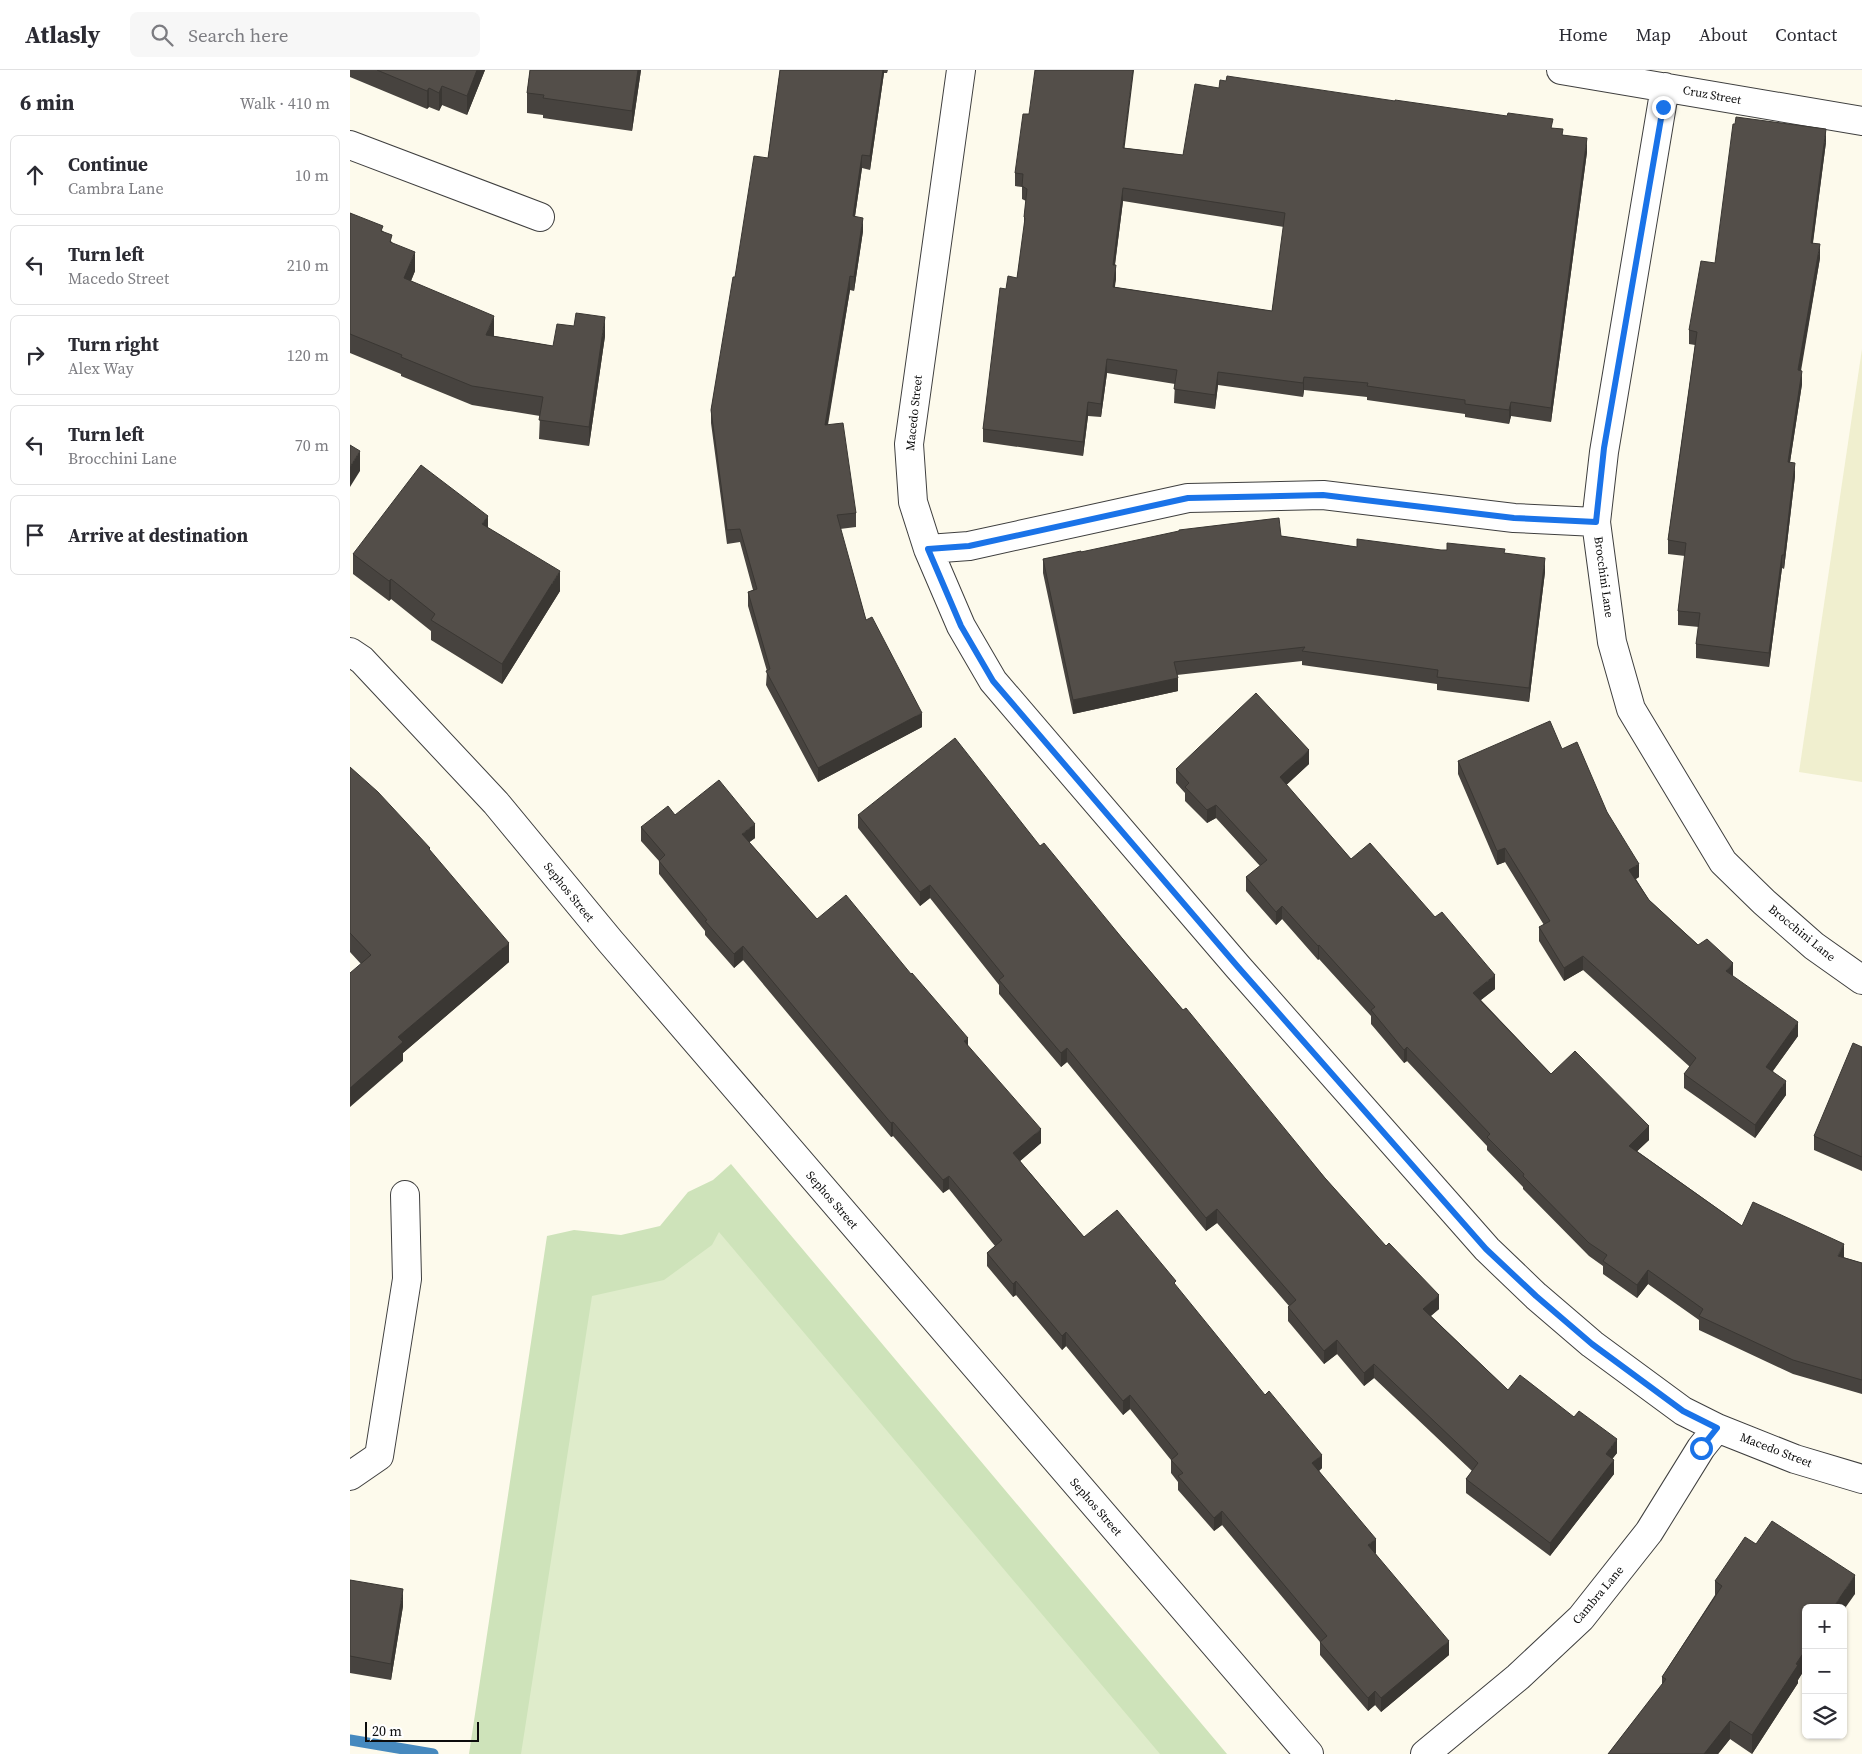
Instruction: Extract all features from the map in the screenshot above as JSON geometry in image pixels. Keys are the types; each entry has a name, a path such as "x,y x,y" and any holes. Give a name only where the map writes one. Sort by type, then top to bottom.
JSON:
{"street":[{"name":"Macedo Street","path":"960,70 909,444 913,502 928,549 961,626 993,681 1245,974 1486,1249 1536,1296 1592,1344 1683,1411 1717,1428 1795,1459 1862,1479"},
{"name":"Cruz Street","path":"1561,70 1862,121"},
{"name":"Brocchini Lane","path":"1665,87 1604,452 1596,522 1612,642 1631,710 1723,862 1764,902 1814,946 1862,980"},
{"path":"350,145 540,217"},
{"path":"928,549 969,546 1188,498 1323,495 1514,518 1596,522"},
{"name":"Sephos Street","path":"350,652 362,660 496,803 610,942 1309,1754"},
{"path":"350,1476 379,1456 407,1279 405,1195"},
{"name":"Cambra Lane","path":"1425,1754 1518,1677 1581,1618 1649,1532 1701,1448 1717,1428"}],"green space":[{"path":"1862,349 1862,782 1799,772"},
{"path":"731,1164 1227,1754 469,1754 547,1236 574,1230 621,1235 660,1226 688,1192 713,1180"},
{"path":"719,1232 1160,1754 521,1754 592,1296 664,1280 712,1245"}],"building":[{"path":"377,70 477,70 467,96 442,86 439,93 429,88 427,91"},
{"path":"530,70 638,70 632,111 543,98 544,95 527,93"},
{"path":"780,70 883,70 870,156 862,155 853,216 863,218 854,277 850,276 825,425 843,423 856,513 837,515 866,620 872,617 922,713 818,768 766,671 770,669 748,592 757,589 740,529 727,530 711,410 754,156 768,158"},
{"path":"1035,70 1133,70 1123,148 1183,155 1195,84 1219,88 1220,80 1226,81 1227,76 1507,116 1508,113 1553,119 1551,128 1563,129 1562,135 1587,138 1551,408 1511,402 1509,410 1465,404 1465,400 1367,386 1368,383 1304,377 1303,383 1218,372 1215,395 1174,389 1177,370 1107,359 1101,404 1088,402 1083,442 983,429 1000,288 1006,289 1008,276 1017,278 1027,189 1022,186 1023,174 1015,173 1023,114 1029,114","holes":["1123,188 1285,213 1272,311 1113,287 1116,265 1113,265"]},
{"path":"1736,117 1826,129 1811,243 1820,244 1798,370 1802,371 1788,462 1795,463 1784,555 1782,555 1769,653 1696,644 1700,613 1678,611 1686,543 1668,540 1697,332 1689,330 1701,261 1715,263 1733,124 1735,124"},
{"path":"350,213 383,226 381,231 392,235 390,242 415,252 404,278 494,316 486,335 553,346 557,324 574,326 576,313 605,317 589,427 539,420 543,397 472,386 350,334"},
{"path":"350,445 360,451 350,467"},
{"path":"421,465 488,516 482,524 560,571 502,664 431,620 435,614 391,579 389,581 353,554"},
{"path":"1279,518 1281,536 1357,547 1357,539 1441,550 1447,550 1447,543 1505,549 1504,553 1545,558 1529,688 1437,677 1438,670 1302,651 1305,647 1174,662 1178,678 1073,700 1043,559 1179,530"},
{"path":"1256,693 1309,750 1280,777 1351,859 1370,843 1435,917 1442,912 1495,975 1473,993 1551,1074 1575,1051 1649,1126 1629,1146 1742,1226 1753,1202 1844,1244 1838,1256 1862,1263 1862,1380 1793,1360 1699,1316 1703,1309 1648,1270 1637,1285 1603,1261 1607,1255 1589,1243 1523,1176 1524,1174 1487,1137 1490,1134 1407,1047 1404,1050 1371,1010 1375,1007 1319,945 1282,906 1276,912 1246,877 1267,860 1216,805 1207,810 1185,787 1189,783 1176,769"},
{"path":"1550,721 1562,749 1577,742 1607,812 1639,864 1629,870 1649,900 1698,945 1707,939 1733,963 1726,971 1798,1022 1766,1067 1786,1081 1755,1125 1684,1074 1696,1058 1583,956 1564,968 1539,927 1550,921 1505,848 1497,851 1458,761"},
{"path":"955,738 1040,846 1044,843 1183,1010 1186,1008 1325,1178 1386,1246 1389,1243 1439,1295 1423,1309 1508,1390 1520,1375 1574,1417 1579,1411 1617,1439 1606,1454 1614,1460 1550,1543 1466,1479 1478,1463 1374,1364 1364,1373 1337,1340 1324,1351 1288,1307 1296,1300 1217,1209 1206,1218 1067,1048 1061,1053 999,980 1004,976 930,885 920,892 858,815"},
{"path":"350,767 378,792 430,848 509,943 398,1037 403,1042 350,1088 350,973 371,955 350,933"},
{"path":"719,780 755,824 742,834 817,919 846,895 911,974 968,1038 964,1041 1041,1129 1013,1153 1084,1237 1117,1210 1176,1281 1174,1283 1265,1395 1269,1391 1322,1455 1312,1463 1376,1539 1368,1545 1449,1641 1381,1698 1375,1691 1368,1698 1320,1642 1327,1636 1222,1511 1214,1518 1178,1476 1183,1473 1171,1460 1178,1454 1130,1395 1123,1401 1066,1332 1062,1336 1016,1281 1013,1284 987,1253 1002,1240 949,1176 943,1180 893,1122 891,1123 743,946 734,954 705,921 707,920 659,861 665,855 641,827 668,806 675,815"},
{"path":"1853,1043 1862,1047 1862,1157 1814,1136"},
{"path":"1772,1521 1855,1575 1836,1604 1802,1604 1802,1655 1796,1664 1798,1665 1752,1735 1730,1721 1704,1754 1608,1754 1666,1679 1662,1677 1722,1586 1715,1581 1745,1537 1756,1544"},
{"path":"350,1580 403,1589 391,1664 350,1656"}],"waterway":[{"path":"350,1740 433,1754"}],"route":[{"path":"1663,107 1604,448 1596,522 1514,518 1323,495 1188,498 969,546 928,549 961,626 993,681 1238,967 1486,1249 1536,1296 1592,1344 1683,1411 1717,1428 1701,1448"}]}
